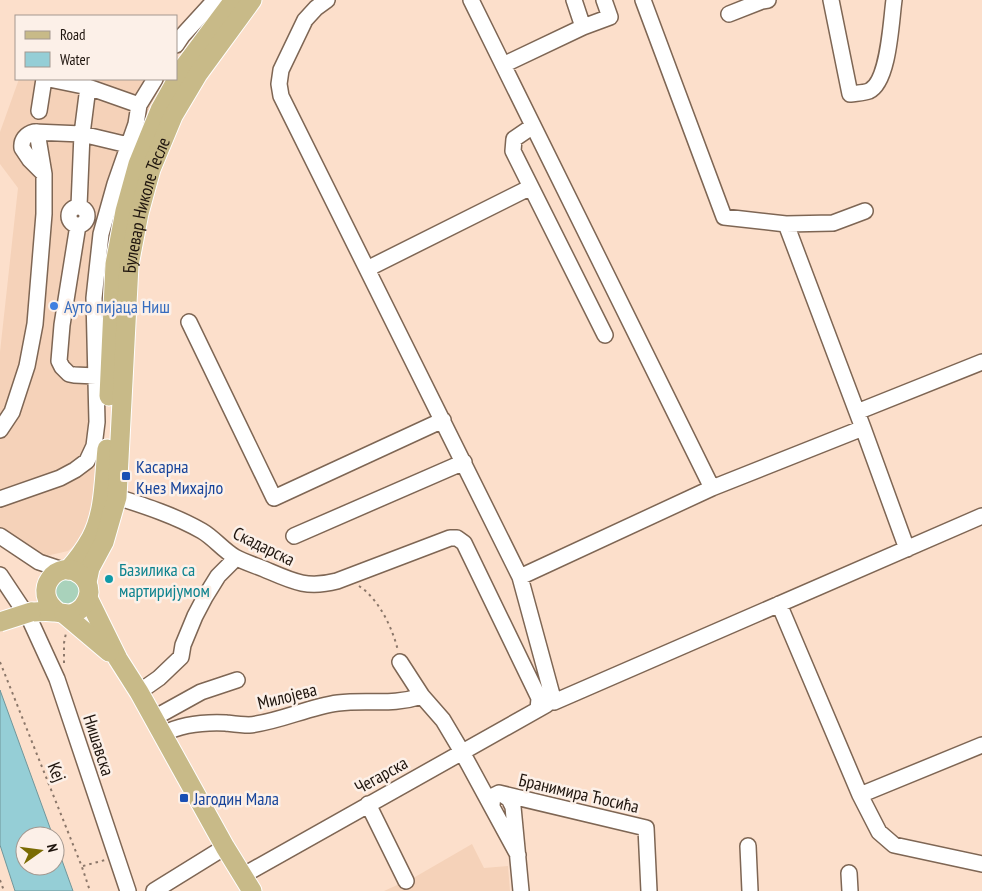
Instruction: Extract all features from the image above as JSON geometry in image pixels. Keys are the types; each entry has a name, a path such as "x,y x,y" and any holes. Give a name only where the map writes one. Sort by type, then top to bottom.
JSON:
{"main road":[{"name":"Булевар Николе Тесле","path":"178,78 233,0"},
{"name":"Булевар Николе Тесле","path":"87,590 90,568 106,535 116,497 129,265 146,186 151,169 174,116 198,74 252,0"},
{"name":"Булевар Николе Тесле","path":"28,614 45,593 50,578 56,573 66,570 92,537 97,521 103,491 107,447 115,264 125,211 138,164 160,110 177,80"},
{"path":"66,570 79,573 118,659 139,692 247,883"},
{"path":"0,622 28,614 70,614 79,610 86,603 87,590"},
{"path":"45,593 49,604 118,659"}],"street":[{"path":"178,42 215,0"},
{"path":"327,0 305,20 281,70 281,96 520,578 554,702"},
{"path":"471,0 712,488"},
{"path":"574,0 584,27"},
{"path":"503,65 584,27 610,17 604,0"},
{"path":"643,0 724,217 786,224 833,223 864,211"},
{"path":"729,14 768,0"},
{"path":"832,0 850,94 870,91 881,78 886,64 894,0"},
{"path":"39,111 44,80"},
{"path":"54,80 88,87 139,105"},
{"path":"0,499 60,478 75,470 86,461 91,453 96,436 94,298 100,245 104,222 136,124 139,105 154,80"},
{"path":"88,87 82,134 78,216 62,325 59,361 69,374 96,376"},
{"path":"533,126 514,139 513,151 605,335"},
{"path":"0,430 12,412 30,350 35,324 44,214 44,174 30,160 21,145 26,136 37,132 82,134 128,145"},
{"path":"367,269 531,188"},
{"path":"44,214 78,216 104,222"},
{"path":"786,224 907,549"},
{"path":"189,322 274,498 443,420"},
{"path":"857,412 982,362"},
{"path":"520,578 712,488 863,428"},
{"path":"294,536 464,462"},
{"name":"Скадарска","path":"116,497 152,508 204,532 236,558 295,582 306,584 324,584 347,577 450,538 454,537 462,540 538,696 538,709"},
{"name":"Чегарска","path":"247,883 368,804 538,709 982,516"},
{"path":"0,536 39,562 66,570"},
{"path":"139,692 159,678 181,657 183,645 205,597 218,576 236,558"},
{"name":"Нишавска","path":"0,575 28,614 56,675 128,891"},
{"path":"779,604 860,795 879,832 894,845 982,864"},
{"path":"400,662 422,696 443,720 518,854"},
{"path":"158,726 201,692 237,680"},
{"name":"Милојева","path":"158,726 173,729 203,723 262,723 306,710 339,703 391,703 422,696"},
{"path":"860,795 982,745"},
{"path":"492,805 493,796 499,793 509,800 512,807 521,891"},
{"name":"Бранимира Ћосића","path":"503,795 646,828 649,891"},
{"path":"368,804 406,881"},
{"path":"748,846 750,891"},
{"path":"154,891 225,847"},
{"path":"849,873 850,891"}],"path":[{"path":"347,577 364,589 376,603 396,641 400,662"},
{"path":"56,675 64,666 66,633 70,632"},
{"name":"Кеј","path":"0,662 82,866 90,891"},
{"path":"82,866 109,859"},
{"path":"0,880 4,891"}],"shaded area":[{"name":"Ауто пијаца Ниш","path":"19,80 165,80 151,106 129,159 116,207 106,260 98,441 91,514 77,543 68,551 46,556 34,552 0,527 0,352 18,188 0,164 0,132"},
{"path":"472,844 484,868 508,866 510,891 384,891 415,877"}],"green space":[{"path":"67,579 76,583 80,592 76,601 67,605 58,601 54,592 58,583"}],"water":[{"path":"0,690 49,826 15,826 15,876 65,876 65,869 73,891 15,891 0,845"}],"place":[{"name":"Ауто пијаца Ниш","path":"54,306"},
{"name":"Касарна Кнез Михајло","path":"126,476"},
{"name":"Базилика са мартиријумом","path":"109,579"},
{"name":"Јагодин Мала","path":"184,798"}]}
